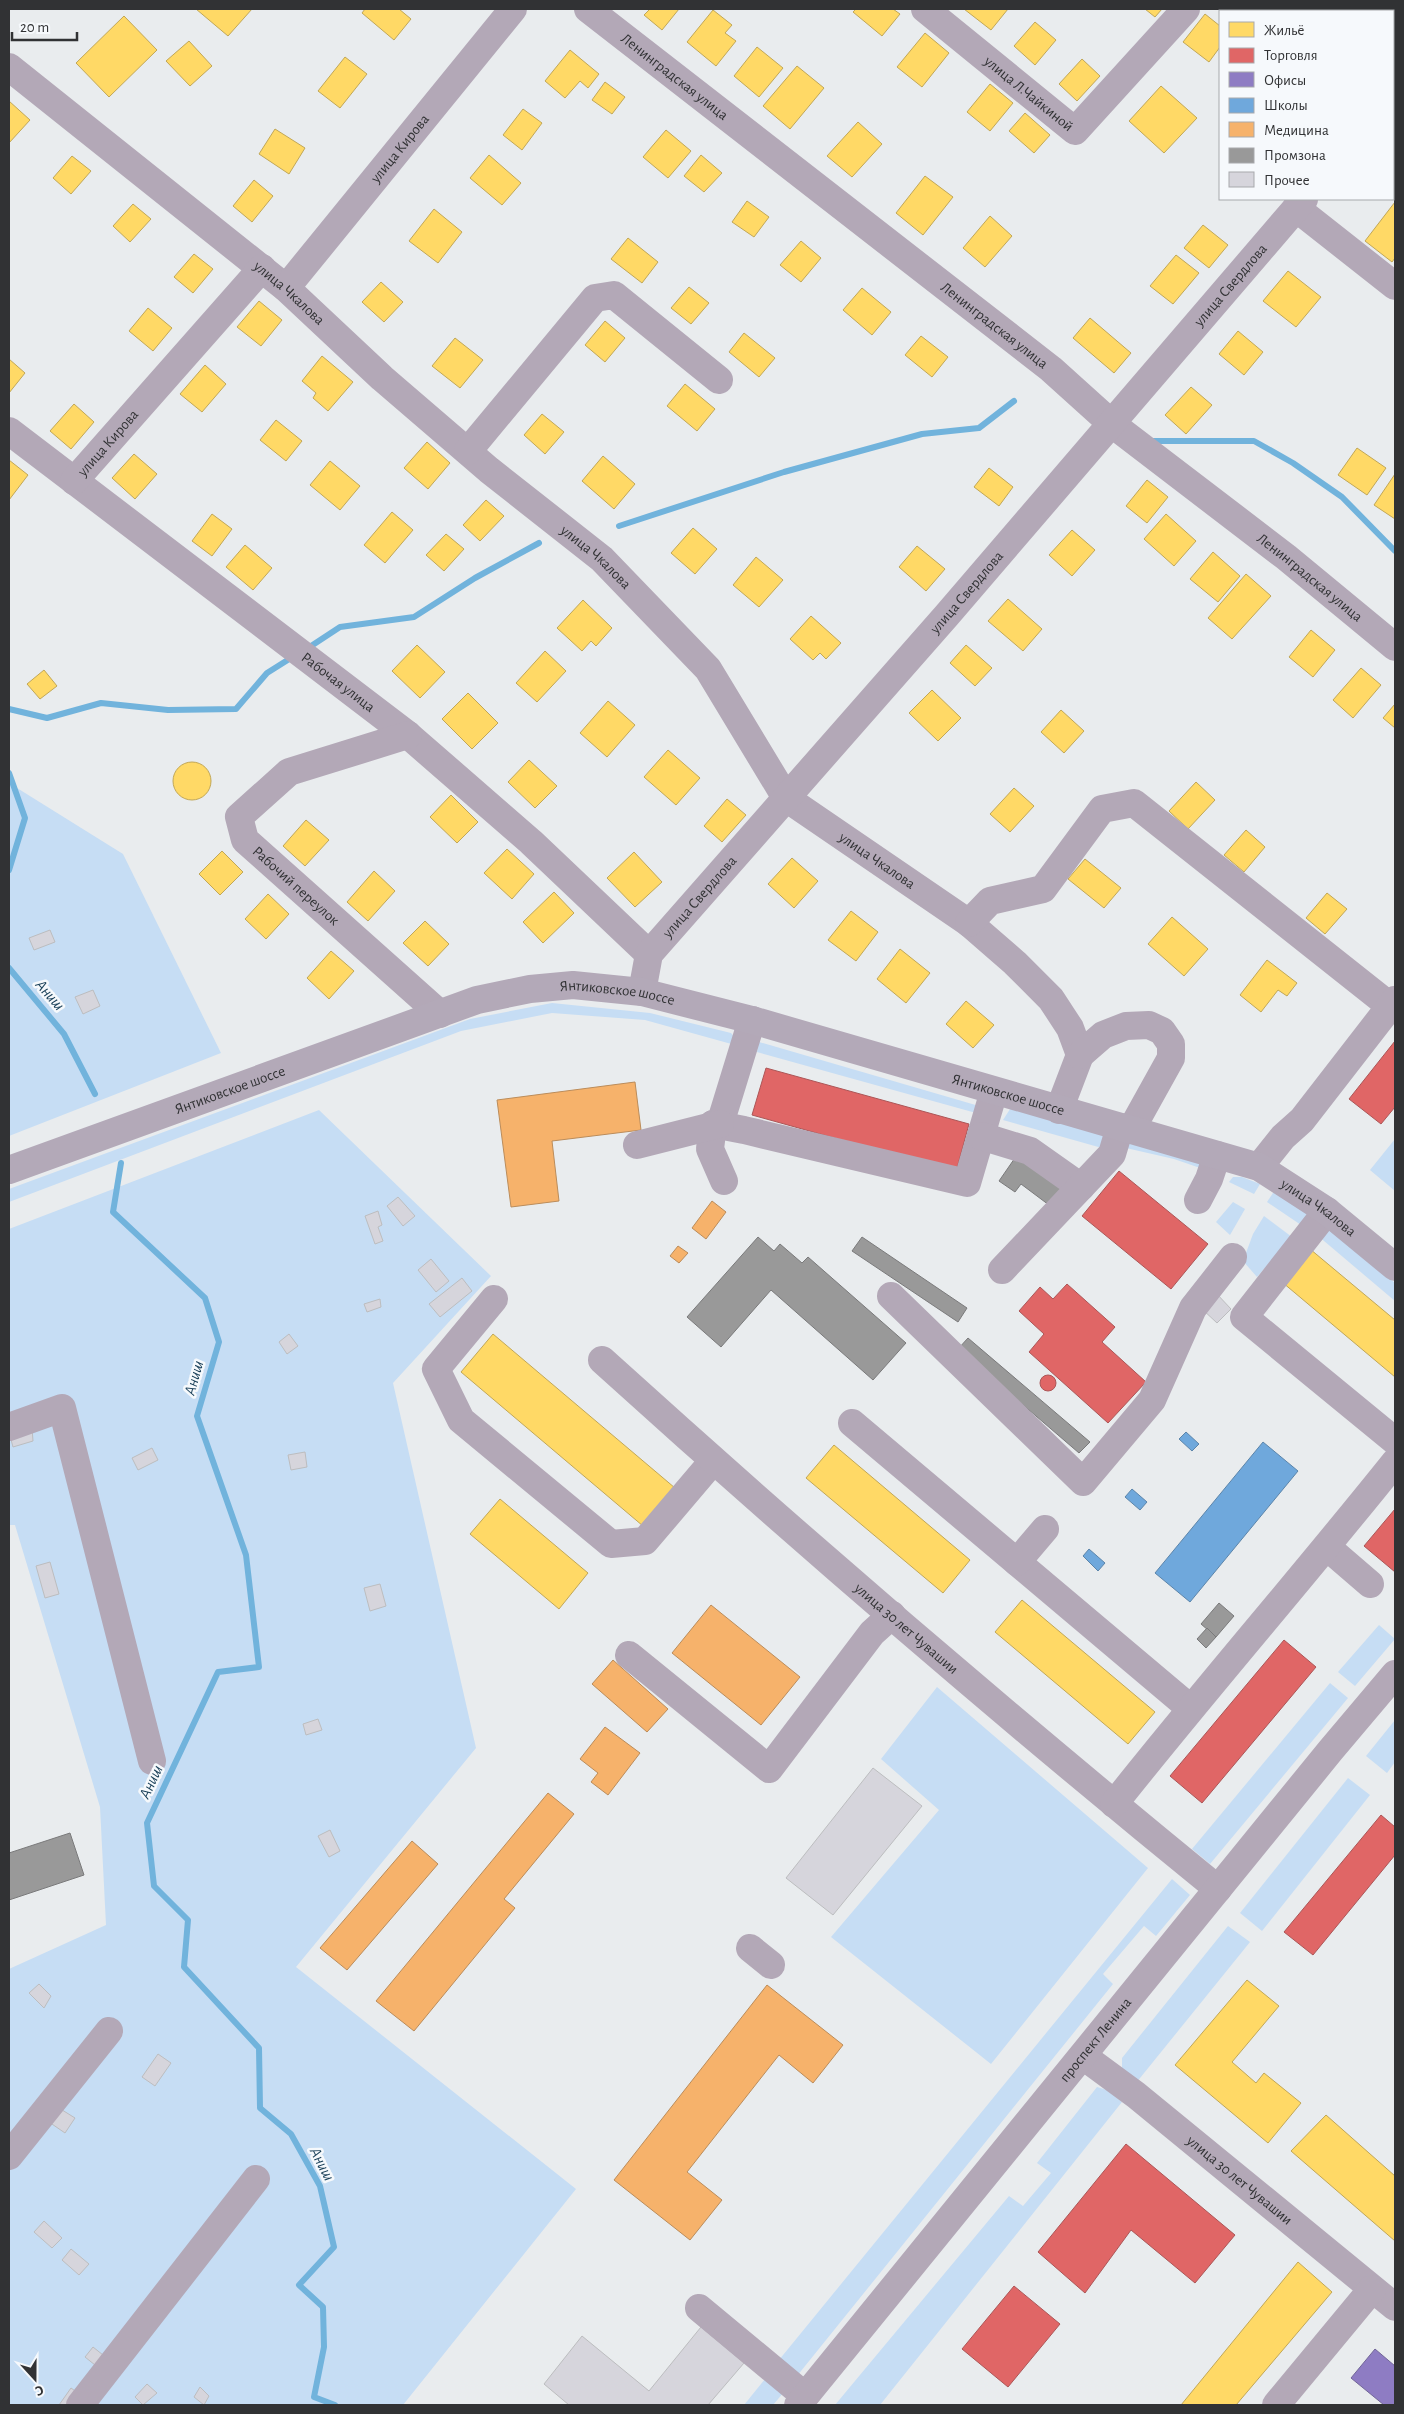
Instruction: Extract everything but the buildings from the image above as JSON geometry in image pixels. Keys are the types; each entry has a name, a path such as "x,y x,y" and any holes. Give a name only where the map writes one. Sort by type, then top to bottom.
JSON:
{"main road":[{"name":"Янтиковское шоссе","path":"9,1170 477,1000 530,989 573,985 642,992 752,1020 1236,1160"},
{"name":"улица Чкалова","path":"1236,1160 1327,1211 1395,1267"}],"street":[{"name":"улица Кирова","path":"286,288 513,9"},
{"name":"Ленинградская улица","path":"588,9 1051,369 1112,424 1286,557 1395,647"},
{"name":"улица Л.Чайкиной","path":"925,9 1075,131 1186,9"},
{"name":"улица Чкалова","path":"9,67 262,268 382,378 468,451 602,559 708,669 786,798 970,923 1015,963 1051,999 1070,1028 1080,1055"},
{"name":"улица Свердлова","path":"642,992 650,954 1112,424 1300,203"},
{"path":"1300,203 1395,286"},
{"name":"улица Кирова","path":"74,481 262,268"},
{"path":"468,451 595,298 614,295 719,380"},
{"name":"Рабочая улица","path":"9,431 408,735 531,842 650,954"},
{"name":"Рабочий переулок","path":"408,735 289,772 240,817 245,840 440,1014"},
{"path":"970,923 990,901 1043,889 1102,809 1134,803 1393,1003 1302,1120 1283,1137 1236,1160 1209,1179 1198,1200"},
{"path":"638,1144 713,1124 720,1124 752,1020"},
{"path":"1002,1270 1082,1188 1112,1154 1171,1058 1172,1044 1162,1031 1149,1024 1126,1026 1103,1035 1080,1055 1059,1110"},
{"path":"713,1124 967,1183 994,1091"},
{"path":"713,1124 710,1149 724,1181"},
{"path":"981,1136 1030,1150 1082,1188"},
{"path":"1327,1211 1244,1317 1395,1441"},
{"path":"891,1296 1084,1482 1152,1400 1192,1308 1233,1257"},
{"path":"494,1299 436,1369 460,1420 611,1544 644,1541 713,1460"},
{"name":"улица 30 лет Чувашии","path":"602,1360 713,1460 1005,1713 1218,1889"},
{"path":"9,1427 62,1408 152,1761"},
{"path":"852,1423 1190,1708"},
{"path":"1114,1804 1190,1708 1327,1547 1395,1462"},
{"path":"1017,1562 1045,1529"},
{"path":"1327,1547 1370,1584"},
{"path":"630,1655 769,1769 872,1633 892,1615"},
{"name":"проспект Ленина","path":"802,2401 1084,2056 1330,1750 1395,1674"},
{"path":"750,1948 771,1965"},
{"path":"9,2156 109,2031"},
{"name":"улица 30 лет Чувашии","path":"1084,2056 1151,2108 1395,2307"},
{"path":"80,2405 256,2179"},
{"path":"1276,2405 1372,2289"},
{"path":"699,2308 802,2401"}],"shaded area":[{"path":"9,783 123,854 221,1053 9,1136"},
{"path":"552,1003 650,1013 731,1033 736,1039 735,1045 645,1020 552,1013 461,1031 9,1202 9,1189 470,1019"},
{"path":"759,1042 979,1106 976,1113 757,1052"},
{"path":"1012,1106 1109,1137 1109,1150 1003,1120"},
{"path":"319,1110 491,1276 393,1383 476,1748 296,1967 576,2189 403,2405 9,2405 9,1969 106,1925 100,1807 15,1525 9,1525 9,1229"},
{"path":"1395,1139 1395,1191 1370,1170"},
{"path":"1127,1140 1205,1165 1203,1169 1174,1159 1126,1148"},
{"path":"1233,1177 1242,1177 1260,1184 1254,1194 1229,1182"},
{"path":"1275,1190 1311,1216 1304,1227 1267,1202"},
{"path":"1233,1202 1245,1209 1230,1235 1216,1222"},
{"path":"1264,1216 1292,1237 1257,1277 1243,1261 1253,1234"},
{"path":"1325,1226 1395,1283 1395,1301 1317,1235"},
{"path":"1379,1625 1395,1639 1355,1686 1338,1672"},
{"path":"1330,1683 1348,1698 1210,1864 1192,1849"},
{"path":"937,1687 1148,1868 991,2064 831,1937 939,1810 881,1759"},
{"path":"1395,1720 1395,1762 1387,1773 1366,1756"},
{"path":"1348,1778 1370,1795 1262,1931 1240,1913"},
{"path":"1172,1879 1190,1895 1156,1936 1144,1926 1103,1974 1113,1984 797,2376 779,2360"},
{"path":"1228,1926 1250,1942 1136,2083 1122,2072 1122,2058"},
{"path":"1097,2087 1107,2090 1122,2102 880,2405 835,2405 1009,2196 1023,2206 1051,2173 1037,2163"},
{"path":"765,2379 784,2392 773,2405 744,2405"}],"waterway":[{"path":"619,526 784,472 922,434 979,428 1014,401"},
{"path":"1152,441 1254,441 1293,463 1342,497 1395,551"},
{"path":"305,650 340,627 414,617 475,578 539,543"},
{"path":"9,709 47,718 101,703 168,710 236,709 267,673 294,656"},
{"name":"Аниш","path":"9,773 25,818 9,870"},
{"name":"Аниш","path":"9,968 64,1034 95,1094"},
{"name":"Аниш","path":"121,1163 113,1212 205,1298 219,1342 197,1416 246,1555 259,1667 218,1672 147,1823 154,1886 188,1920 184,1967 259,2048 260,2108 291,2134 320,2186 334,2247 299,2285 323,2307 324,2347 314,2397 335,2405"}]}
